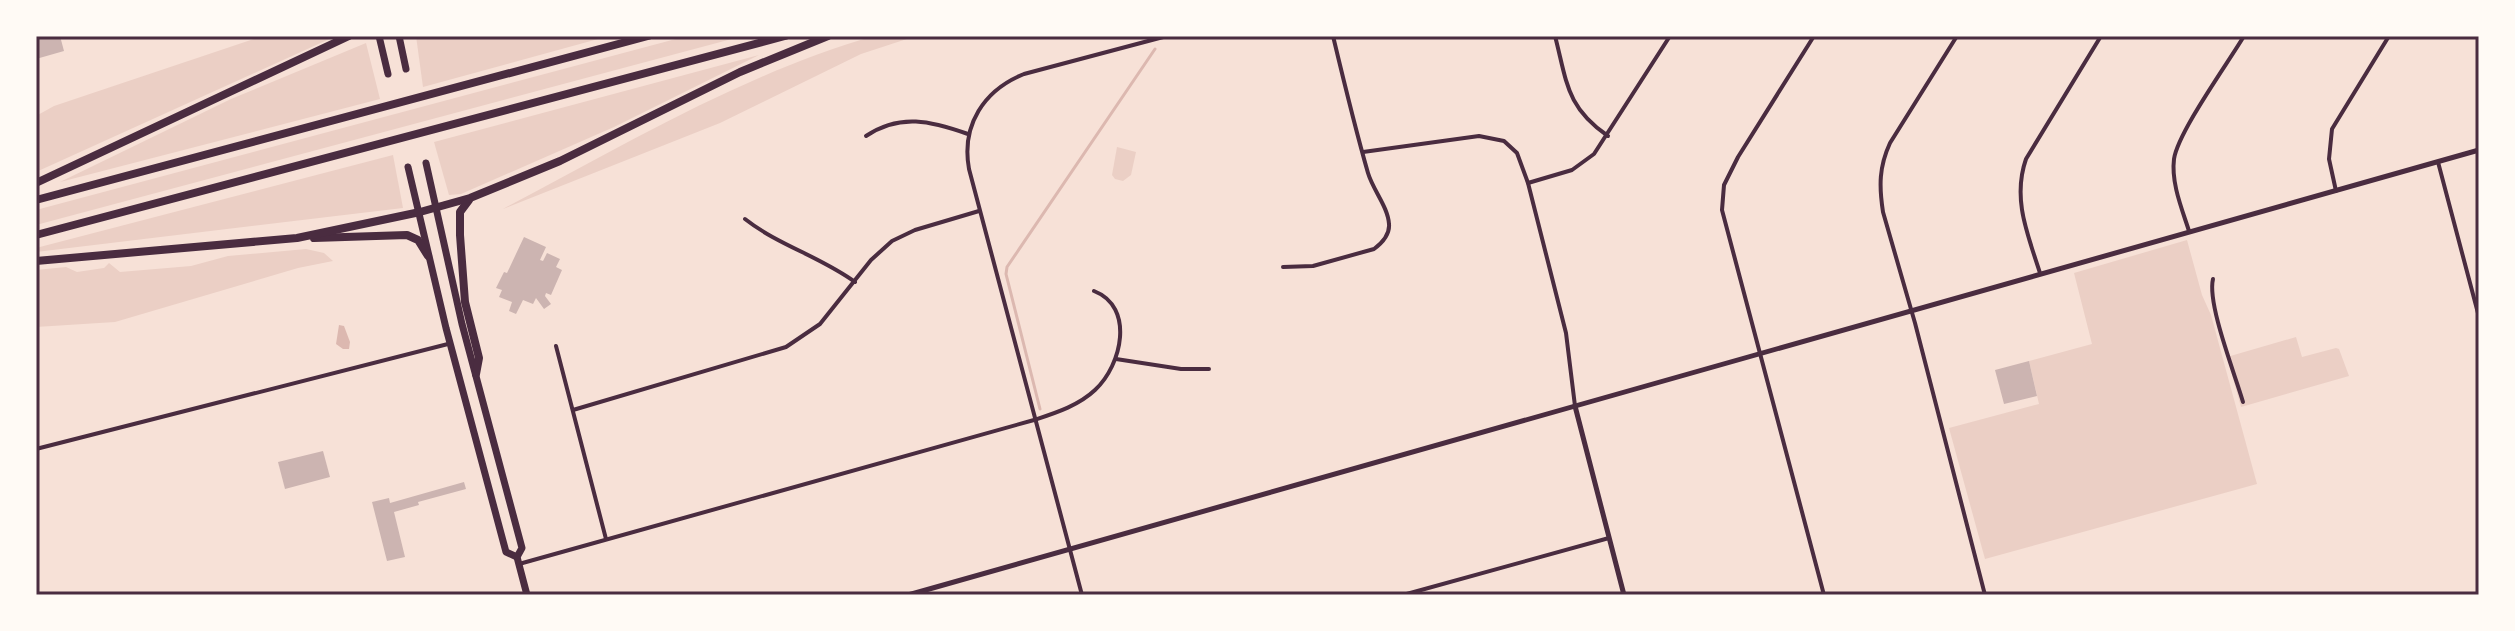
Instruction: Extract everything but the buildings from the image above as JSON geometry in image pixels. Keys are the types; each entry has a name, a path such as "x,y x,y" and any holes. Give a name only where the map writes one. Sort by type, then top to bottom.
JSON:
{"highway":[{"path":"36,183 349,36"},
{"path":"36,200 648,36"},
{"path":"36,235 785,36"},
{"path":"297,238 470,198 537,172 708,87 828,36"},
{"path":"470,198 460,212 460,235 465,302 479,358 476,374"},
{"path":"36,261 297,238 407,235 418,240 428,256"}],"main road":[{"path":"379,36 388,74"},
{"path":"399,36 406,69"},
{"path":"426,163 476,374 522,548 518,561 527,595"},
{"path":"408,167 450,343 506,552 518,561"}],"street":[{"path":"1082,595 979,211 967,156 968,134 983,103 1007,80 1167,36"},
{"path":"1283,267 1313,266 1374,249 1388,232 1386,212 1373,188 1333,36"},
{"path":"1555,36 1576,108 1608,136"},
{"path":"1528,183 1560,175 1582,165 1608,136 1670,36"},
{"path":"1814,36 1738,157 1724,185 1722,210 1824,595"},
{"path":"1957,36 1890,143 1879,177 1883,212 1912,310 1985,595"},
{"path":"2040,273 2022,217 2020,177 2026,159 2101,36"},
{"path":"2189,231 2175,183 2174,159 2178,147 2244,36"},
{"path":"2336,191 2329,159 2332,129 2389,36"},
{"path":"866,136 886,124 898,122 927,122 968,134"},
{"path":"1363,152 1479,136 1504,141 1517,153 1528,183 1566,333 1575,406 1624,595"},
{"path":"908,595 2479,150"},
{"path":"2438,162 2479,317"},
{"path":"573,410 786,347 820,324 883,248 903,235 979,211"},
{"path":"745,219 766,235 855,282"},
{"path":"2213,279 2211,286 2215,306 2243,402"},
{"path":"518,561 1034,420 1072,406 1107,376 1116,359 1120,333 1117,311 1112,302 1094,291"},
{"path":"36,449 450,343"},
{"path":"556,346 606,539"},
{"path":"1116,359 1181,369 1209,369"},
{"path":"1403,595 1609,538"}],"shaded area":[{"path":"263,36 336,36 36,172 36,116 54,106"},
{"path":"416,36 609,36 423,87"},
{"path":"687,36 743,36 36,225 36,210"},
{"path":"874,36 916,36 861,54 720,123 503,209 730,91 777,70"},
{"path":"366,43 380,99 60,182 231,99"},
{"path":"759,55 614,127 461,194 449,195 434,142"},
{"path":"1117,147 1136,152 1131,175 1123,181 1112,175"},
{"path":"393,155 403,208 36,252 36,248"},
{"path":"2187,240 2257,484 1985,559 1949,428 2039,404 2029,361 2092,344 2074,273"},
{"path":"306,249 324,253 333,261 298,268 115,322 36,327 36,270 66,267 77,272 104,268 109,263 120,272 191,266 228,256"},
{"path":"339,325 344,326 350,342 349,349 336,344"},
{"path":"2296,337 2302,357 2339,349 2349,376 2241,407 2227,357"}],"waterway":[{"path":"1040,409 1006,274 1007,267 1155,49"}]}
